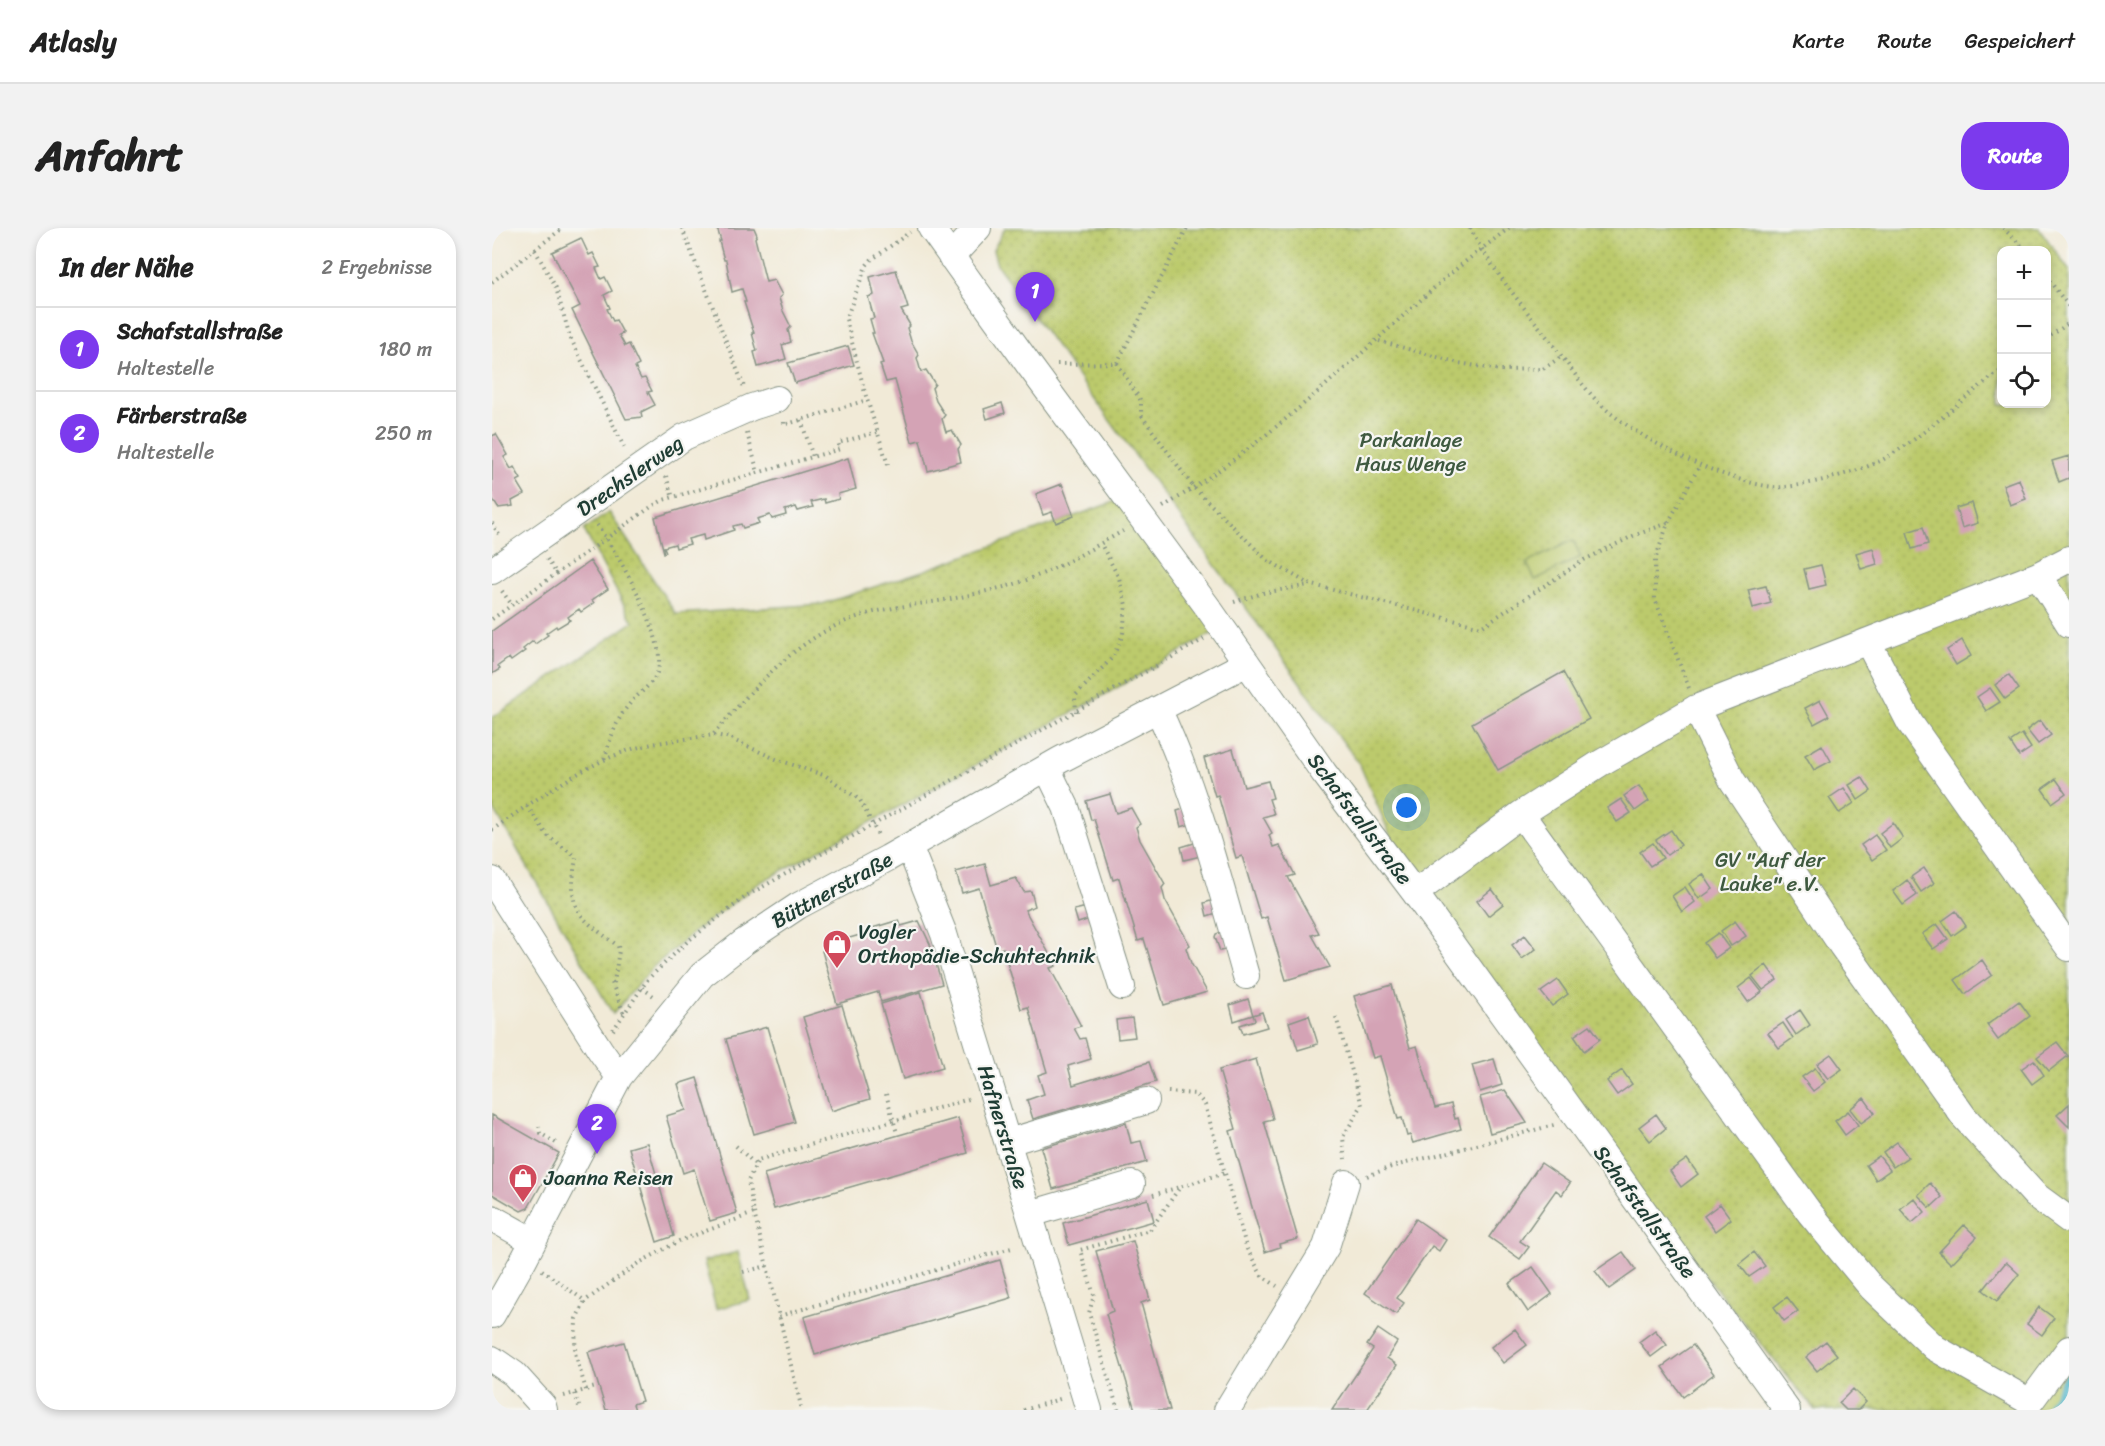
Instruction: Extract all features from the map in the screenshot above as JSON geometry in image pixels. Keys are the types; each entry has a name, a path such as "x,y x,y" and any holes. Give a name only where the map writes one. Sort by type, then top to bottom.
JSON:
{"street":[{"name":"Schafstallstraße","path":"931,228 1216,619 1324,773 1415,893 1787,1410"},
{"path":"951,257 978,228"},
{"name":"Drechslerweg","path":"492,571 637,472 684,437 777,399"},
{"path":"1415,893 1521,814 1599,764 1696,708 2038,575 2069,559"},
{"path":"2038,575 2069,624"},
{"path":"1868,642 1910,723 2069,948"},
{"name":"Büttnerstraße","path":"492,1315 619,1077 702,975 744,942 798,906 1047,768 1247,663"},
{"path":"1696,708 1732,780 1842,946 1964,1117 2035,1196 2069,1220"},
{"path":"1158,709 1176,747 1196,806 1246,976"},
{"path":"1047,768 1066,807 1122,987"},
{"path":"1521,814 1809,1212 1871,1287 1935,1348 2030,1402 2069,1349"},
{"name":"Hafnerstraße","path":"898,852 944,934 1087,1401"},
{"path":"492,880 619,1077"},
{"path":"1008,1142 1146,1101"},
{"path":"1227,1410 1326,1248 1346,1183"},
{"path":"1030,1214 1132,1184"},
{"path":"492,1218 528,1250"},
{"path":"492,1359 514,1374 544,1410"}],"path":[{"path":"492,282 563,228"},
{"path":"682,228 747,410 758,473"},
{"path":"888,465 867,400 846,319 866,266 915,228"},
{"path":"1117,363 1187,228"},
{"path":"1470,228 1481,249 1599,402 1638,434 1729,477 1775,487 1829,479 1881,460 1928,428 1997,373"},
{"path":"713,735 745,697 774,669 804,643 837,625 883,609 951,599 1007,586 1056,569 1194,488 1284,422 1435,287 1509,228"},
{"path":"2003,228 2022,246"},
{"path":"535,250 556,288 570,337 637,472"},
{"path":"2051,283 2069,307"},
{"path":"2051,336 2069,323"},
{"path":"1378,340 1459,363 1499,370 1543,369 1562,356"},
{"path":"1029,365 1117,363"},
{"path":"1117,363 1141,401 1141,415 1194,488 1266,559 1309,585 1480,627 1584,560 1633,536 1668,523"},
{"path":"777,399 784,425 867,400"},
{"path":"801,420 813,457"},
{"path":"492,619 651,507 663,501 840,449 838,443 877,432"},
{"path":"1696,708 1655,599 1655,560 1668,523 1701,465"},
{"path":"584,507 627,572 644,608 661,663 656,676 629,704 620,717 603,761"},
{"path":"1076,712 1075,696 1113,657 1123,634 1126,605 1119,578 1101,544"},
{"path":"600,1050 648,979 688,941 748,895 1076,712 1216,619 1263,593 1309,585"},
{"path":"492,830 527,806 603,761 636,748 713,735 726,736 776,759 826,776 860,800 873,826 898,852"},
{"path":"527,806 548,836 576,857 572,885 574,901 579,913 588,924 618,946 613,982 624,1014"},
{"path":"1336,1017 1362,1105 1343,1137 1346,1183 1391,1167 1578,1119"},
{"path":"1146,1101 1158,1091 1196,1094 1205,1105 1247,1249 1262,1276 1294,1299"},
{"path":"802,1410 748,1180 758,1160 992,1092"},
{"path":"886,1094 897,1133"},
{"path":"736,1146 756,1164"},
{"path":"1132,1184 1149,1196 1225,1173"},
{"path":"1118,1410 1089,1313 1094,1295 1080,1250 1150,1230 1180,1187"},
{"path":"586,1390 575,1353 576,1319 585,1301 637,1264 680,1241 754,1213"},
{"path":"779,1316 1039,1241"},
{"path":"528,1250 551,1275 585,1301"},
{"path":"743,1272 767,1266"},
{"path":"575,1393 599,1386"},
{"path":"1024,1410 1087,1401"}],"green space":[{"path":"1005,228 2039,228 2069,270 2069,1365 2046,1410 1815,1410 1578,1119 1415,893 1360,765 997,265 993,250"},
{"path":"1122,499 1222,628 761,882 694,932 653,967 613,1014 492,806 492,718 633,622 584,530 609,512 676,614 822,604 923,571"},
{"path":"1573,540 1581,557 1535,580 1527,563"},
{"path":"738,1252 750,1300 716,1309 704,1261"}],"building":[{"path":"717,228 754,228 766,282 774,280 782,295 779,298 791,327 788,330 791,342 782,345 786,359 758,367 754,352 757,351 752,333 754,333 744,302 746,302 742,289 732,292"},
{"path":"581,238 589,255 593,253 600,267 596,268 601,279 605,277 612,291 604,295 613,321 616,320 623,333 619,335 625,346 629,344 639,365 635,367 641,379 645,378 652,391 648,392 655,405 641,412 642,417 626,419 572,310 580,306 552,252"},
{"path":"896,270 908,308 901,310 910,325 907,328 919,355 917,358 921,372 926,370 935,384 932,388 936,401 945,415 942,419 946,432 952,430 961,445 958,449 961,462 928,471 920,440 912,442 895,380 886,382 880,364 883,363 872,333 874,333 870,319 874,318 868,297 874,295 870,277"},
{"path":"848,346 854,365 795,383 788,363"},
{"path":"1002,403 1005,413 987,419 984,409"},
{"path":"496,434 508,455 504,457 521,479 517,481 525,494 512,501 513,506 498,508 492,498 492,436"},
{"path":"2069,456 2069,478 2059,482 2052,461"},
{"path":"848,458 856,489 838,494 839,499 825,503 824,499 811,502 813,507 798,511 796,507 785,510 786,515 772,519 770,515 757,519 759,523 743,528 741,524 733,526 734,530 704,540 703,535 688,539 690,544 676,548 675,544 664,547 666,552 664,553 655,517"},
{"path":"2019,479 2026,499 2010,505 2003,485"},
{"path":"1062,484 1074,516 1056,523 1052,512 1043,515 1036,494"},
{"path":"1972,503 1978,523 1962,528 1956,508"},
{"path":"1923,527 1928,544 1912,549 1907,532"},
{"path":"1873,548 1877,564 1861,569 1856,553"},
{"path":"590,561 608,589 592,600 594,603 581,612 579,609 568,617 570,620 557,628 556,626 535,644 533,641 523,649 525,651 511,661 509,658 498,666 500,669 492,674 492,631"},
{"path":"1821,565 1826,585 1809,589 1804,569"},
{"path":"1766,586 1771,603 1753,608 1748,590"},
{"path":"1962,640 1971,656 1956,665 1947,650"},
{"path":"1563,672 1589,719 1498,770 1472,723"},
{"path":"2009,675 2019,689 2005,699 1995,685"},
{"path":"1990,688 2000,702 1986,711 1977,697"},
{"path":"1820,700 1829,716 1814,724 1805,708"},
{"path":"2040,720 2051,735 2038,744 2027,730"},
{"path":"2022,734 2031,748 2019,756 2010,742"},
{"path":"1822,745 1831,761 1814,770 1805,755"},
{"path":"1233,749 1244,787 1268,781 1273,798 1269,799 1274,814 1263,817 1272,833 1269,835 1273,847 1279,845 1295,875 1288,877 1319,933 1312,935 1330,967 1286,980 1267,917 1261,919 1242,856 1236,858 1218,795 1215,796 1204,758"},
{"path":"1862,777 1871,791 1858,800 1849,785"},
{"path":"2056,779 2066,793 2052,803 2042,789"},
{"path":"1639,786 1649,801 1635,811 1624,796"},
{"path":"1844,788 1854,803 1839,813 1829,798"},
{"path":"1110,794 1116,813 1131,808 1140,824 1136,827 1140,840 1165,884 1162,888 1165,900 1190,945 1186,948 1191,963 1207,992 1164,1005 1144,939 1138,941 1119,878 1113,880 1086,801"},
{"path":"1621,799 1631,813 1617,822 1607,808"},
{"path":"1187,808 1191,824 1181,827 1177,811"},
{"path":"1893,823 1903,838 1890,848 1880,833"},
{"path":"1671,830 1681,845 1667,855 1656,840"},
{"path":"1875,835 1886,850 1872,860 1861,845"},
{"path":"1201,841 1205,855 1184,860 1181,847"},
{"path":"1653,843 1663,858 1650,866 1640,852"},
{"path":"985,864 991,885 1016,878 1024,892 1031,891 1035,906 1025,910 1056,966 1050,968 1081,1026 1074,1028 1080,1039 1085,1038 1091,1059 1068,1066 1073,1085 1149,1062 1156,1082 1033,1119 1027,1100 1044,1094 1038,1075 1047,1072 1028,1007 1021,1009 1003,948 997,950 979,888 962,893 956,872"},
{"path":"1924,868 1934,883 1921,892 1911,877"},
{"path":"1703,874 1713,889 1699,899 1689,884"},
{"path":"1907,880 1917,895 1903,905 1893,891"},
{"path":"1685,887 1695,902 1682,912 1672,896"},
{"path":"1492,889 1503,904 1488,916 1477,901"},
{"path":"1217,899 1220,912 1207,916 1204,903"},
{"path":"1087,907 1090,919 1078,923 1074,910"},
{"path":"1956,911 1966,926 1952,936 1942,921"},
{"path":"899,920 901,926 919,921 930,944 942,984 881,1002 878,992 837,1004 822,951 834,947 832,943 860,935 859,932"},
{"path":"1735,921 1746,936 1731,946 1721,931"},
{"path":"1937,924 1948,939 1933,949 1922,934"},
{"path":"1224,931 1229,949 1220,951 1215,937 1216,934"},
{"path":"1718,933 1729,948 1715,958 1704,943"},
{"path":"1525,935 1536,949 1522,959 1512,945"},
{"path":"1982,960 1992,975 1965,994 1955,980"},
{"path":"1766,965 1777,980 1763,990 1752,976"},
{"path":"1751,978 1762,992 1748,1002 1738,988"},
{"path":"1558,980 1568,994 1552,1006 1541,992"},
{"path":"1392,985 1410,1048 1417,1046 1435,1108 1451,1104 1455,1119 1458,1118 1461,1129 1413,1143 1410,1135 1407,1136 1402,1118 1398,1119 1380,1056 1373,1058 1354,996"},
{"path":"921,992 943,1067 903,1079 881,1004"},
{"path":"1248,999 1253,1015 1234,1021 1230,1005"},
{"path":"2019,1001 2030,1016 1998,1040 1987,1025"},
{"path":"842,1005 870,1099 831,1111 803,1017"},
{"path":"1800,1010 1810,1025 1796,1035 1786,1020"},
{"path":"1262,1012 1267,1027 1243,1034 1240,1025 1255,1020 1253,1015"},
{"path":"1309,1015 1318,1044 1298,1050 1289,1022"},
{"path":"1132,1018 1135,1037 1118,1039 1116,1020"},
{"path":"1783,1023 1793,1038 1779,1048 1768,1033"},
{"path":"1590,1025 1600,1039 1584,1051 1574,1036"},
{"path":"767,1027 795,1122 754,1134 726,1039"},
{"path":"2057,1042 2068,1056 2049,1071 2037,1057"},
{"path":"1831,1054 1842,1069 1828,1079 1817,1064"},
{"path":"1256,1059 1273,1119 1264,1121 1298,1239 1279,1244 1280,1247 1265,1252 1230,1131 1236,1129 1219,1070"},
{"path":"1494,1059 1502,1085 1480,1092 1472,1065"},
{"path":"2034,1060 2044,1075 2032,1084 2021,1069"},
{"path":"1815,1068 1825,1082 1813,1091 1802,1077"},
{"path":"1622,1070 1632,1084 1617,1095 1607,1081"},
{"path":"697,1078 737,1213 710,1221 694,1169 683,1173 666,1116 686,1110 678,1084"},
{"path":"1505,1090 1527,1123 1490,1133 1480,1097"},
{"path":"1864,1098 1875,1113 1861,1123 1850,1109"},
{"path":"2069,1104 2069,1127 2057,1115"},
{"path":"1848,1111 1858,1125 1845,1135 1835,1121"},
{"path":"1656,1114 1666,1128 1650,1141 1639,1127"},
{"path":"492,1115 559,1153 528,1208 521,1211 492,1194"},
{"path":"958,1118 968,1153 774,1209 764,1174"},
{"path":"1126,1123 1131,1143 1141,1141 1147,1162 1053,1189 1041,1148"},
{"path":"1897,1142 1908,1157 1893,1167 1883,1152"},
{"path":"647,1143 674,1236 657,1242 629,1148"},
{"path":"1879,1156 1890,1170 1876,1180 1866,1165"},
{"path":"1687,1159 1698,1174 1681,1187 1670,1171"},
{"path":"1541,1163 1570,1183 1562,1195 1556,1190 1520,1241 1529,1247 1520,1259 1489,1237"},
{"path":"1930,1183 1942,1197 1930,1208 1918,1195"},
{"path":"1914,1198 1925,1212 1912,1223 1900,1209"},
{"path":"1148,1199 1154,1221 1069,1245 1063,1223"},
{"path":"1720,1204 1731,1219 1715,1231 1704,1216"},
{"path":"1416,1219 1446,1240 1439,1251 1432,1246 1397,1298 1404,1303 1396,1314 1365,1293"},
{"path":"1964,1225 1977,1237 1951,1264 1939,1252"},
{"path":"1133,1241 1150,1300 1141,1303 1170,1410 1135,1410 1106,1314 1113,1311 1096,1251"},
{"path":"1623,1252 1636,1270 1609,1289 1595,1271"},
{"path":"1754,1252 1765,1266 1749,1277 1739,1264"},
{"path":"1000,1260 1011,1298 815,1355 804,1317"},
{"path":"2006,1262 2019,1274 1997,1301 1983,1290"},
{"path":"1533,1267 1552,1294 1528,1312 1509,1284"},
{"path":"1787,1297 1798,1311 1784,1321 1774,1307"},
{"path":"2039,1307 2054,1318 2042,1335 2027,1324"},
{"path":"1378,1329 1397,1342 1387,1358 1397,1365 1367,1410 1332,1410 1373,1349 1367,1345"},
{"path":"1515,1329 1527,1345 1503,1363 1491,1347"},
{"path":"1655,1330 1667,1345 1651,1357 1639,1342"},
{"path":"1826,1341 1837,1355 1817,1371 1806,1357"},
{"path":"624,1342 642,1401 633,1404 635,1410 606,1410 588,1352"},
{"path":"1693,1345 1714,1374 1683,1397 1662,1367"},
{"path":"1853,1389 1866,1402 1858,1410 1846,1410 1839,1403"}],"waterway":[{"path":"2048,1410 2069,1373"}],"place":[{"name":"Schafstallstraße","path":"1035,322"},
{"name":"Vogler Orthopädie-Schuhtechnik","path":"837,970"},
{"name":"Färberstraße","path":"597,1154"},
{"name":"Joanna Reisen","path":"523,1204"}],"park label":[{"name":"Parkanlage Haus Wenge","path":"1411,452"},
{"name":"GV \"Auf der Lauke\" e.V.","path":"1770,872"}]}
